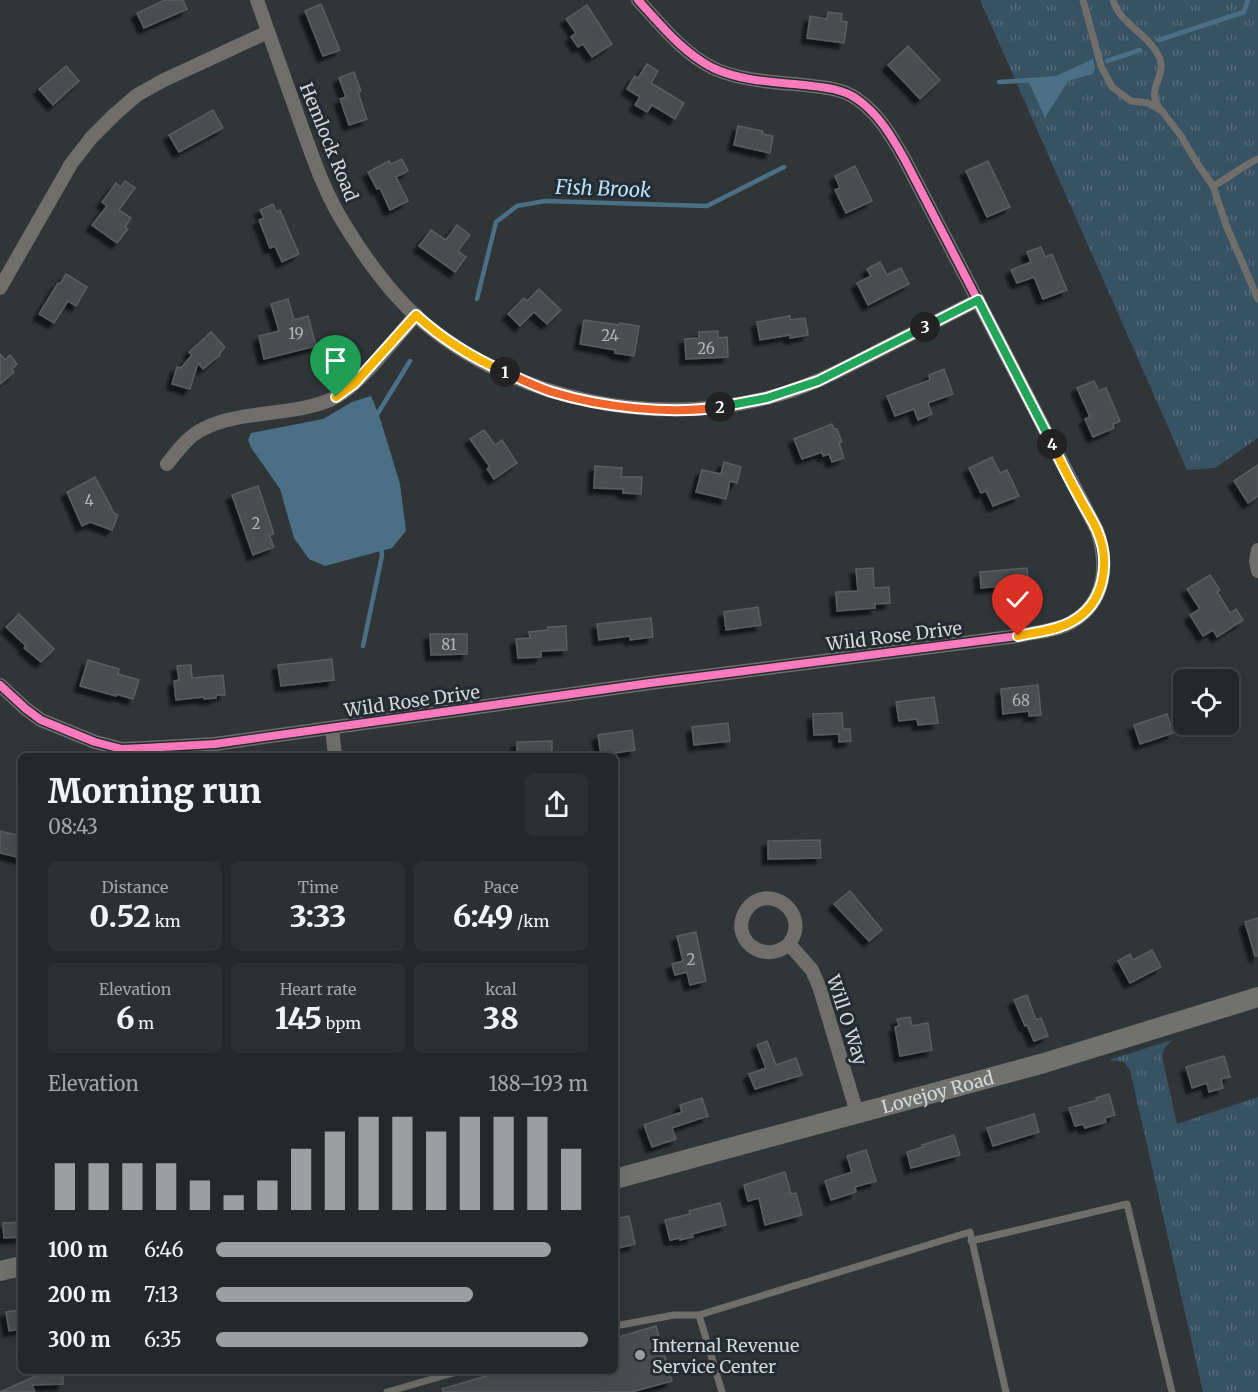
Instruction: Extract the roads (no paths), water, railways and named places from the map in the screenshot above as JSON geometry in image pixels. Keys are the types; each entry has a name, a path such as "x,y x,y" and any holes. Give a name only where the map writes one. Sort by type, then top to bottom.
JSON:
{"main road":[{"name":"Lovejoy Road","path":"618,1178 1044,1063 1258,997"},
{"path":"0,1271 18,1267"}],"street":[{"name":"Hemlock Road","path":"257,0 321,181 340,218 398,298 456,346 484,363 551,392 603,404 653,410 716,407 767,398 818,381 978,300"},
{"name":"Wild Rose Drive","path":"0,685 41,720 95,742 122,748 215,744 650,682 1018,636 1056,629 1072,622 1089,608 1099,593 1104,567 1103,549 1097,530 905,159 883,124 858,99 846,93 752,80 712,67 679,43 638,0"},
{"path":"0,288 71,164 91,138 114,115 137,95 164,80 268,32"},
{"path":"167,464 201,429 217,423 314,406 336,397 354,384 416,315"},
{"path":"1258,550 1256,561 1258,571"},
{"path":"332,728 335,753"},
{"path":"762,899 773,899 789,907 796,922 795,934 789,944 779,951 768,953 751,947 744,937 741,926 744,914 751,905 762,899"},
{"name":"Will O Way","path":"789,944 812,970 820,988 857,1113"}],"lane":[{"path":"1083,0 1101,66 1112,87 1131,101 1148,103 1162,111"},
{"path":"1113,0 1120,16 1137,30 1160,60 1160,72 1154,95 1155,102 1181,135 1214,186 1226,225 1258,299"},
{"path":"1214,186 1258,159"},
{"path":"971,1241 1127,1204 1172,1392"},
{"path":"618,1325 674,1315 699,1315 970,1232 1006,1392"},
{"path":"699,1315 722,1392"},
{"path":"387,1392 450,1374"}],"waterway":[{"name":"Fish Brook","path":"1159,40 1244,12 1248,0"},
{"name":"Fish Brook","path":"1107,61 1140,50"},
{"name":"Fish Brook","path":"999,82 1034,80"},
{"name":"Fish Brook","path":"477,299 496,222 517,206 545,201 707,206 784,167"},
{"name":"Fish Brook","path":"375,418 410,361"},
{"name":"Fish Brook","path":"363,646 382,556 381,546"}],"place":[{"name":"Internal Revenue Service Center","path":"640,1355"}]}
